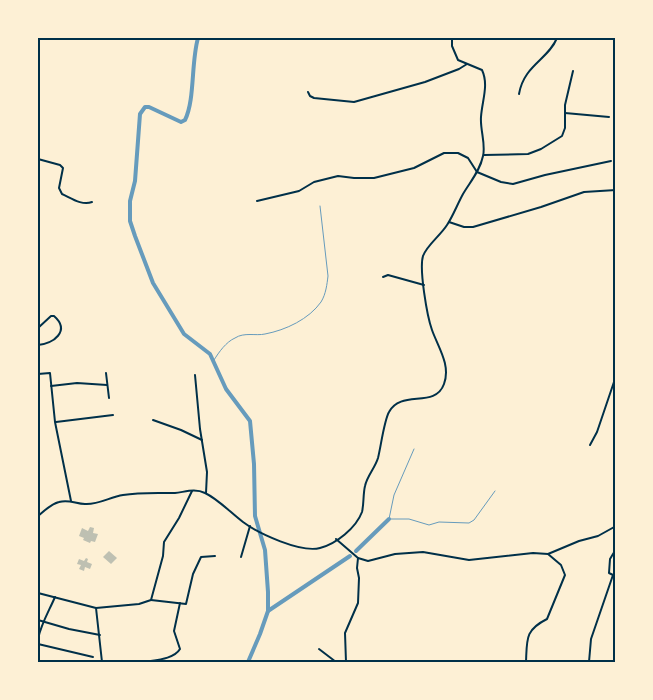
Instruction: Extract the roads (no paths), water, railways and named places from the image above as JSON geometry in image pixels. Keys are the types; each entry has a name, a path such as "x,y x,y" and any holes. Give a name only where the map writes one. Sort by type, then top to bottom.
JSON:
{"street":[{"path":"38,516 54,504 71,501 84,505 121,495 198,490 206,493 250,526 294,545 311,549 329,545 349,531 362,512 365,484 377,461 389,411 399,402 433,396 445,381 446,368 441,349 430,324 422,258 426,250 449,222 477,172 484,155 481,118 486,78 482,70 458,60 452,46 452,38"},
{"path":"520,94 520,87 529,70 550,50 557,38"},
{"path":"308,92 314,98 354,102 425,82 467,64"},
{"path":"484,155 528,154 541,149 562,136 565,128 565,113 573,71"},
{"path":"565,113 609,117"},
{"path":"257,201 299,191 314,182 338,176 374,178 406,170 444,153 458,153 468,158 477,172 502,182 513,184 611,161"},
{"path":"38,159 60,165 63,168 59,188 62,194 83,203 88,204 92,202"},
{"path":"449,222 464,227 473,227 584,192 616,190"},
{"path":"383,277 388,275 424,285"},
{"path":"38,328 51,316 54,316 62,327 60,334 45,345 38,345"},
{"path":"38,374 50,373 55,422 71,501"},
{"path":"106,373 108,398"},
{"path":"195,375 206,472 206,493"},
{"path":"590,445 616,376"},
{"path":"51,386 77,383 107,386"},
{"path":"612,389 616,390"},
{"path":"55,422 114,415"},
{"path":"153,420 202,440"},
{"path":"150,600 163,556 164,542 179,518 192,491"},
{"path":"241,556 250,526"},
{"path":"336,539 358,558 368,561 395,554 423,552 469,560 504,555 548,554 579,541 598,536 616,526"},
{"path":"589,662 592,639 613,575 609,573 610,559 616,549"},
{"path":"526,662 527,636 535,625 547,619 565,575 561,565 548,554"},
{"path":"38,593 96,608 139,604 150,600 186,604 193,574 201,557 215,556"},
{"path":"346,662 345,633 358,603 357,596 360,578 358,558"},
{"path":"38,639 40,626 44,622 56,597"},
{"path":"145,662 174,656 178,653 180,649 174,631 180,603"},
{"path":"96,608 102,662"},
{"path":"38,620 100,635"},
{"path":"38,644 94,657"},
{"path":"319,649 336,662"}],"waterway":[{"path":"198,38 194,58 192,92 185,120 181,122 149,107 145,107 140,114 135,181 130,201 130,221 153,283 184,334 210,354 226,389 250,421 254,464 255,516 265,550 268,611 248,662"},
{"path":"214,360 229,342 239,336 265,334 289,327 304,319 321,302 328,276 320,206"},
{"path":"414,449 394,495 389,519 409,519 429,525 439,522 469,523 474,520 495,491"},
{"path":"356,551 389,519"},
{"path":"268,611 350,556"}]}
